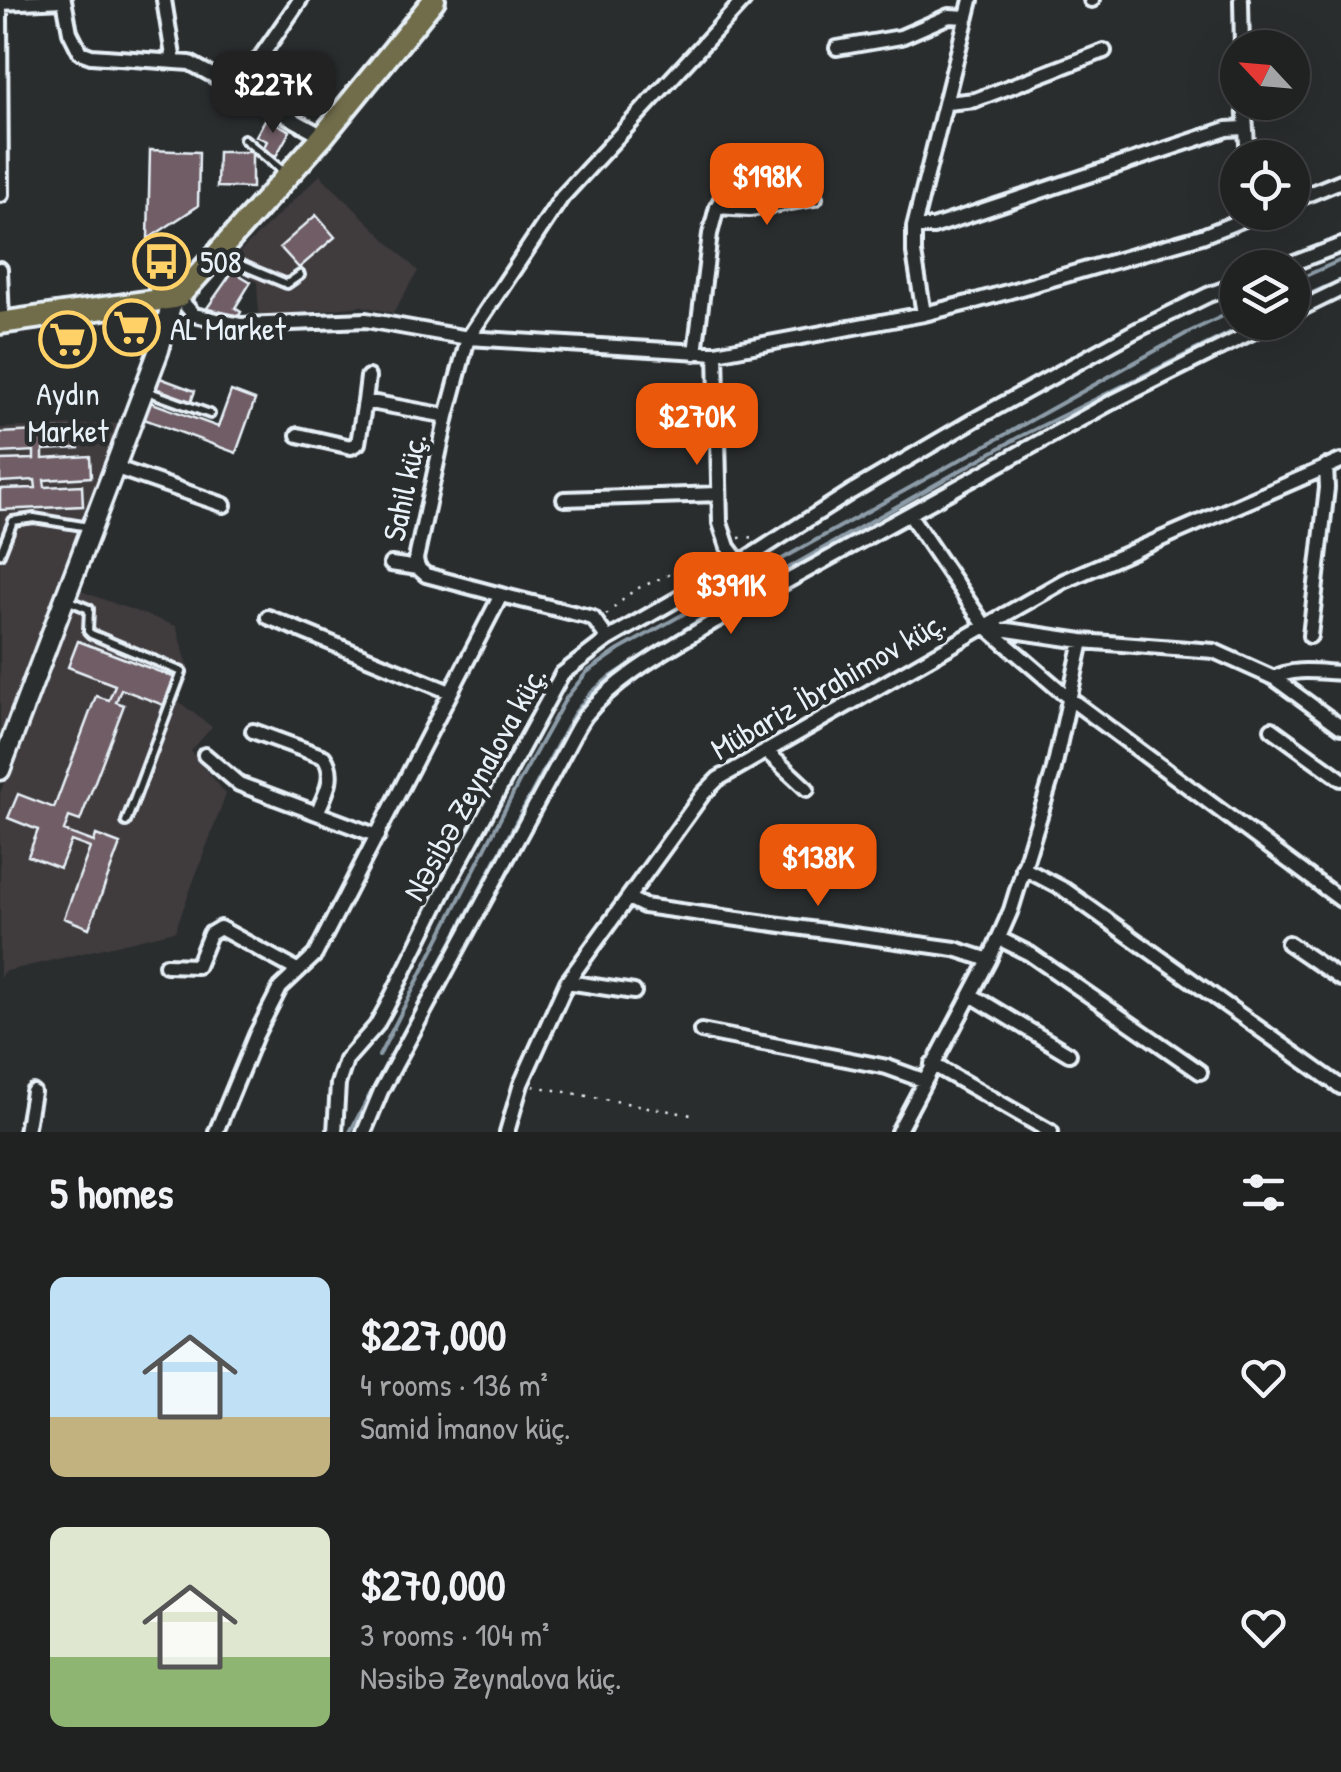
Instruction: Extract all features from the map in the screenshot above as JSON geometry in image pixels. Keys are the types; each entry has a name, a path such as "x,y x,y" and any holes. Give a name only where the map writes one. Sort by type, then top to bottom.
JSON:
{"main road":[{"path":"1,323 178,296 323,136 434,0"},
{"path":"97,307 166,275 235,233"},
{"path":"166,275 160,290 178,296"}],"street":[{"path":"0,3 64,0 72,42 80,52 190,63 323,136"},
{"path":"164,0 174,62"},
{"path":"240,88 300,0"},
{"name":"Sahil küç.","path":"598,623 579,613 426,575 418,568 416,559 446,416 468,338 552,210 744,0"},
{"path":"924,314 914,227 971,0"},
{"path":"1241,0 1242,30"},
{"path":"0,10 1,196"},
{"path":"837,48 902,37 949,16 967,17"},
{"path":"947,104 974,100 1104,51"},
{"path":"1244,120 1246,140"},
{"path":"914,227 933,228 1227,129 1244,128"},
{"path":"695,352 710,234 718,208 745,155"},
{"path":"1310,193 1341,182"},
{"path":"718,208 750,209 815,198"},
{"path":"178,296 194,315 241,325 366,320 468,338 716,353 924,314 1220,229"},
{"path":"1310,257 1341,245"},
{"path":"0,270 1,323"},
{"path":"1310,304 1341,289"},
{"name":"Nəsibə Zeynalova küç.","path":"335,1132 338,1084 346,1060 388,1006 445,888 552,688 578,660 974,420 1135,331 1220,290"},
{"path":"0,770 178,296"},
{"path":"364,1132 388,1078 585,717 606,694 668,650 909,514 1098,409 1236,340"},
{"path":"716,353 718,494 723,536 740,563"},
{"path":"298,435 351,447 358,444 368,377"},
{"path":"365,402 446,416"},
{"name":"Mübariz İbrahimov küç.","path":"506,1132 521,1084 567,982 703,794 734,767 1064,581 1341,461"},
{"path":"1310,636 1327,488 1326,466"},
{"path":"114,467 224,505"},
{"path":"564,499 718,494"},
{"path":"909,514 985,626 1070,699 1341,900"},
{"path":"391,564 418,568"},
{"path":"216,1132 280,988 314,955 501,594"},
{"path":"268,616 450,692"},
{"path":"598,623 608,639"},
{"path":"985,626 1082,641 1214,650 1274,678 1341,728"},
{"path":"898,1132 1000,938 1054,773 1082,641"},
{"path":"1274,678 1303,671 1341,673"},
{"path":"1272,729 1341,779"},
{"path":"254,731 324,757 330,764 330,780 317,813"},
{"path":"766,751 807,789"},
{"path":"206,755 239,784 378,836"},
{"path":"1023,868 1066,890 1341,1087"},
{"path":"630,899 644,906 955,949 989,960"},
{"path":"166,965 196,966 210,934 220,928 298,970"},
{"path":"1000,938 1030,954 1200,1072"},
{"path":"1288,943 1341,980"},
{"path":"567,982 634,992"},
{"path":"970,994 1068,1054"},
{"path":"700,1031 887,1067 924,1080"},
{"path":"932,1064 1051,1132"},
{"path":"26,1132 33,1092"}],"lane":[{"path":"244,138 288,176"},
{"path":"216,255 287,284 300,274"},
{"path":"143,390 210,414"},
{"path":"0,554 13,521 34,518 92,527"},
{"path":"66,600 89,609 91,634 182,672 126,822"}],"path":[{"path":"598,623 634,590 689,566"},
{"path":"521,1084 697,1116"}],"shaded area":[{"path":"320,175 418,271 393,313 362,306 259,317 257,282 227,264"},
{"path":"122,423 0,752 0,428"},
{"path":"78,590 176,626 190,673 179,702 212,727 191,751 226,794 175,931 3,972 0,979 0,793"}],"building":[{"path":"266,118 290,131 276,156 263,149 267,141 256,136"},
{"path":"150,150 199,152 198,206 148,239"},
{"path":"218,152 252,152 252,188 217,187"},
{"path":"316,215 335,237 299,268 280,247"},
{"path":"233,271 251,282 235,308 241,312 237,319 205,311"},
{"path":"152,317 153,333 142,334 143,345 121,346 119,319"},
{"path":"81,331 81,347 55,348 55,332"},
{"path":"160,378 195,391 191,402 156,389"},
{"path":"231,391 255,400 236,453 144,419 150,402 218,427"},
{"path":"78,429 79,448 43,450 43,459 90,456 91,477 44,480 45,487 82,485 83,506 0,510 0,489 36,488 35,480 0,482 0,460 34,459 34,451 0,453 0,433"},
{"path":"78,641 176,678 166,706 121,689 116,702 124,705 80,821 69,817 64,831 94,842 96,835 120,844 89,928 64,918 90,848 71,841 60,868 28,856 38,830 8,818 18,794 54,808 96,696 109,700 115,685 68,667"}],"waterway":[{"path":"1310,274 1341,260"},
{"path":"1310,294 1341,280"},
{"path":"379,1056 519,782 566,698 587,672 619,650 1220,317"},
{"path":"350,1132 574,714 590,694 718,608 1019,437 1220,338"}],"place":[{"name":"508","path":"161,261"},
{"name":"AL Market","path":"131,328"},
{"name":"Aydın Market","path":"68,339"}]}
